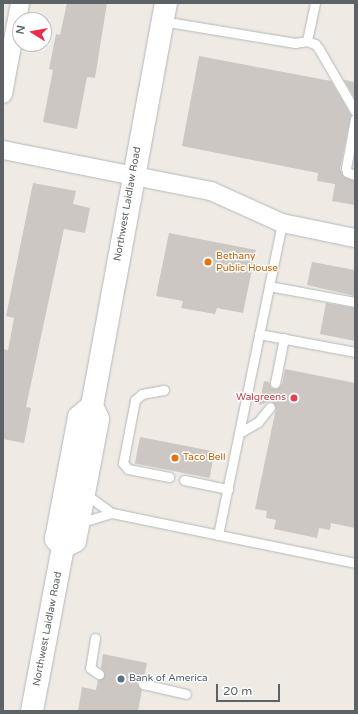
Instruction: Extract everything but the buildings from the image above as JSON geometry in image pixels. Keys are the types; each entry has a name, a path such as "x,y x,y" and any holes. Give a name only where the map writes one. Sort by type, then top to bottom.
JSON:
{"main road":[{"name":"Northwest Laidlaw Road","path":"32,711 63,547 75,540 98,420 92,406 164,12"},
{"name":"Northwest Laidlaw Road","path":"63,547 56,539 79,417 92,406"}],"street":[{"path":"3,94 20,3"},
{"path":"3,150 211,191 282,223 355,238"}],"lane":[{"path":"307,41 314,3"},
{"path":"164,12 295,43 307,41 315,44 355,111"},
{"path":"355,119 346,168 347,172 355,175"},
{"path":"218,535 282,223"},
{"path":"269,286 355,302"},
{"path":"259,334 355,352"},
{"path":"275,383 284,338"},
{"path":"164,390 146,393 135,400 123,463 128,469 169,477"},
{"path":"239,433 258,422 270,407"},
{"path":"184,480 228,489"},
{"path":"84,493 112,513 355,563"},
{"path":"78,523 112,513"},
{"path":"95,638 90,668 99,674"},
{"path":"143,684 186,694"}],"place":[{"name":"Bethany Public House","path":"208,262"},
{"name":"Walgreens","path":"294,398"},
{"name":"Taco Bell","path":"175,458"},
{"name":"Bank of America","path":"121,679"}]}
